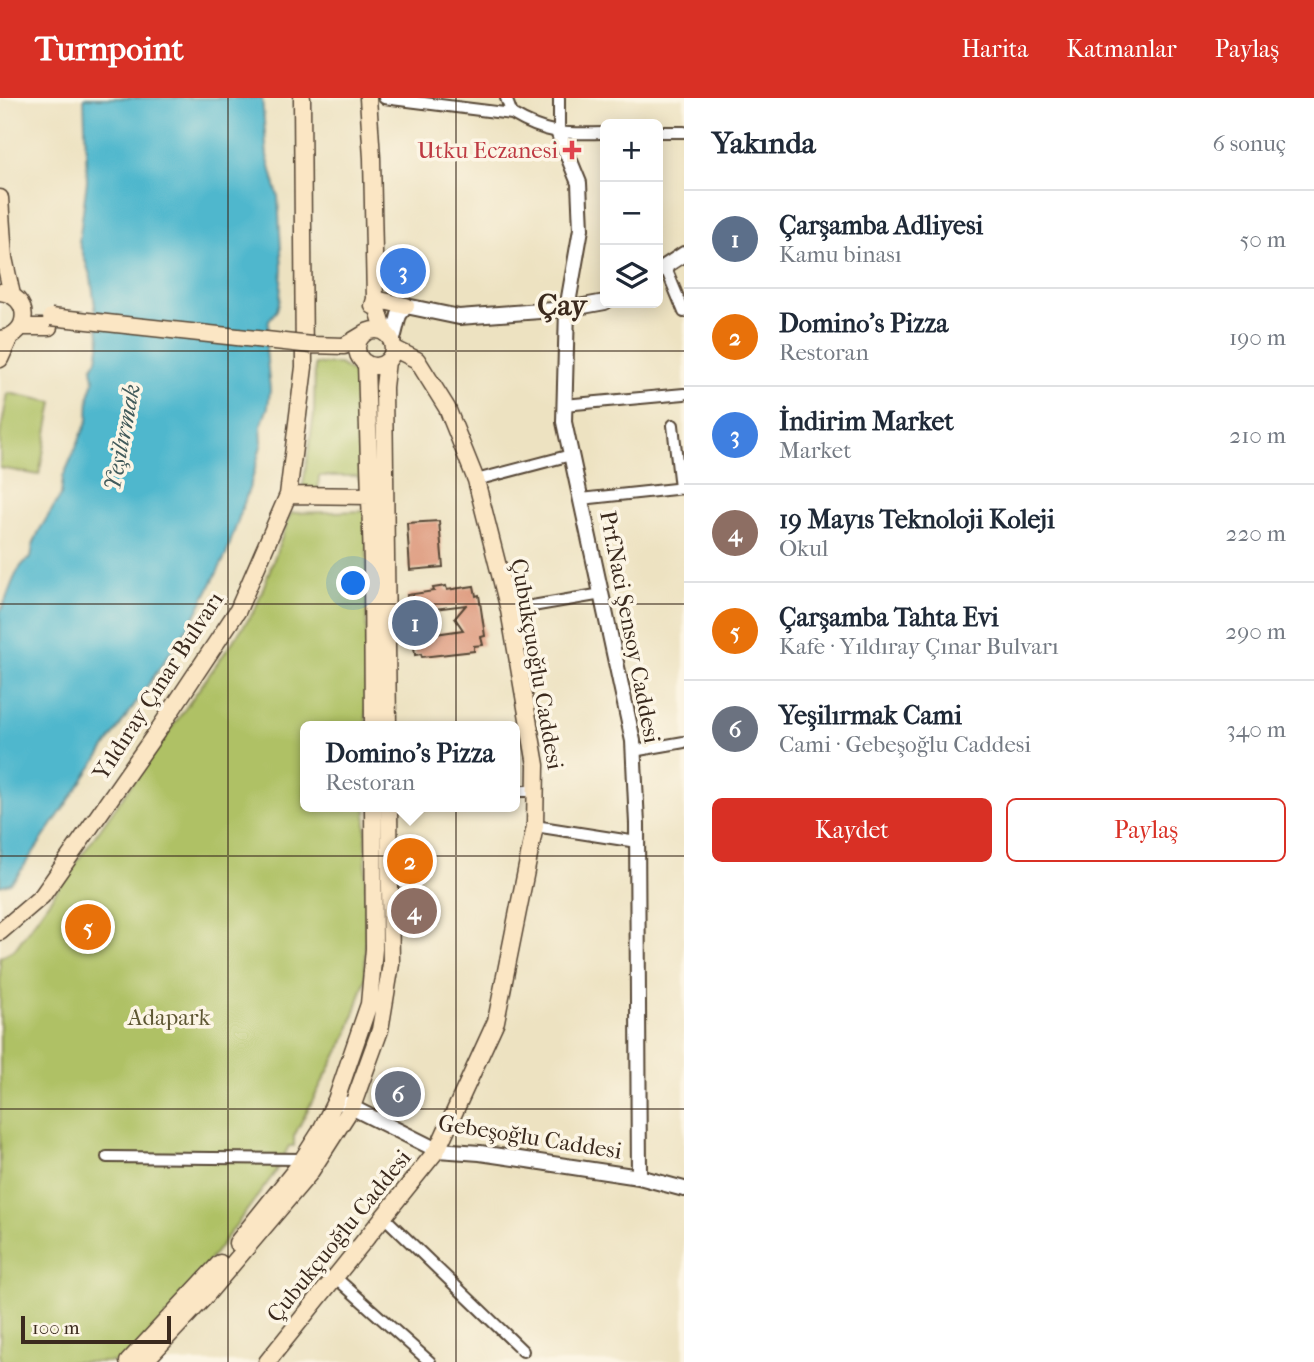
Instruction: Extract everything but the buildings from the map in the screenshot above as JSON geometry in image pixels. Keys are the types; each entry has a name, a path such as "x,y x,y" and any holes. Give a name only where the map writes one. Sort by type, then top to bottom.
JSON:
{"main road":[{"name":"Yıldıray Çınar Bulvarı","path":"0,932 41,896 167,718 238,610 288,495 303,367 302,98"},
{"path":"368,98 375,299 382,342 384,387 388,721"},
{"path":"0,198 6,293 18,299 13,329 0,359"},
{"path":"375,299 406,306"},
{"path":"13,329 50,322 310,349 376,366 382,342"},
{"path":"310,349 382,342"},
{"path":"373,721 370,496 364,361 358,349 382,342"},
{"name":"Çubukçuoğlu Caddesi","path":"267,1362 437,1150 496,1021 535,826 536,765 509,610 476,480 447,408 417,360 382,342"},
{"path":"288,495 370,496"},
{"path":"144,1362 303,1159 335,1100 369,1004 374,949 373,812"},
{"path":"128,1362 185,1311 309,1174 352,1107 380,1030 391,964 389,812"}],"street":[{"path":"384,98 512,114 527,123 559,134 600,133"},
{"path":"506,98 512,114"},
{"path":"559,98 559,134"},
{"path":"663,132 684,132"},
{"name":"Prf.Naci Şensoy Caddesi","path":"559,134 579,183 581,229 566,309 564,422 633,751 637,842 639,1177"},
{"path":"663,267 684,254"},
{"path":"663,270 684,312"},
{"path":"382,342 406,306 459,317 566,309 600,303"},
{"path":"564,405 684,394"},
{"path":"581,499 682,488 673,425"},
{"path":"476,480 571,455"},
{"path":"509,610 602,594"},
{"path":"633,751 684,743"},
{"path":"520,791 536,791"},
{"path":"535,826 637,842"},
{"name":"Gebeşoğlu Caddesi","path":"335,1100 437,1150 480,1153 639,1177 684,1189"},
{"path":"107,1157 303,1159"},
{"path":"384,1217 523,1351"},
{"path":"335,1277 430,1362"}],"green space":[{"path":"315,364 339,364 361,378 363,486 357,476 319,476 318,491 302,492 314,415"},
{"path":"8,393 53,402 39,475 0,468 0,435"},
{"name":"Adapark","path":"367,511 366,721 300,721 300,812 366,812 365,980 348,1033 294,1136 294,1146 289,1146 274,1174 162,1324 122,1362 0,1362 0,957 15,949 255,610 291,513"}],"water":[{"name":"Yeşilırmak","path":"84,98 262,98 267,156 278,196 282,269 280,299 277,310 269,320 266,350 270,390 268,407 261,426 262,442 226,555 194,618 17,876 10,883 0,886 0,612 16,574 31,558 39,531 61,495 63,477 88,420 89,396 94,381 92,368 97,359 100,341 91,278 79,242 87,181"}],"place":[{"name":"Utku Eczanesi","path":"572,150"},
{"name":"İndirim Market","path":"403,271"},
{"name":"Çarşamba Adliyesi","path":"415,623"},
{"name":"Domino's Pizza","path":"410,861"},
{"name":"19 Mayıs Teknoloji Koleji","path":"414,911"},
{"name":"Çarşamba Tahta Evi","path":"88,927"},
{"name":"Yeşilırmak Cami","path":"398,1094"}],"district":[{"name":"Çay","path":"562,305"}]}
